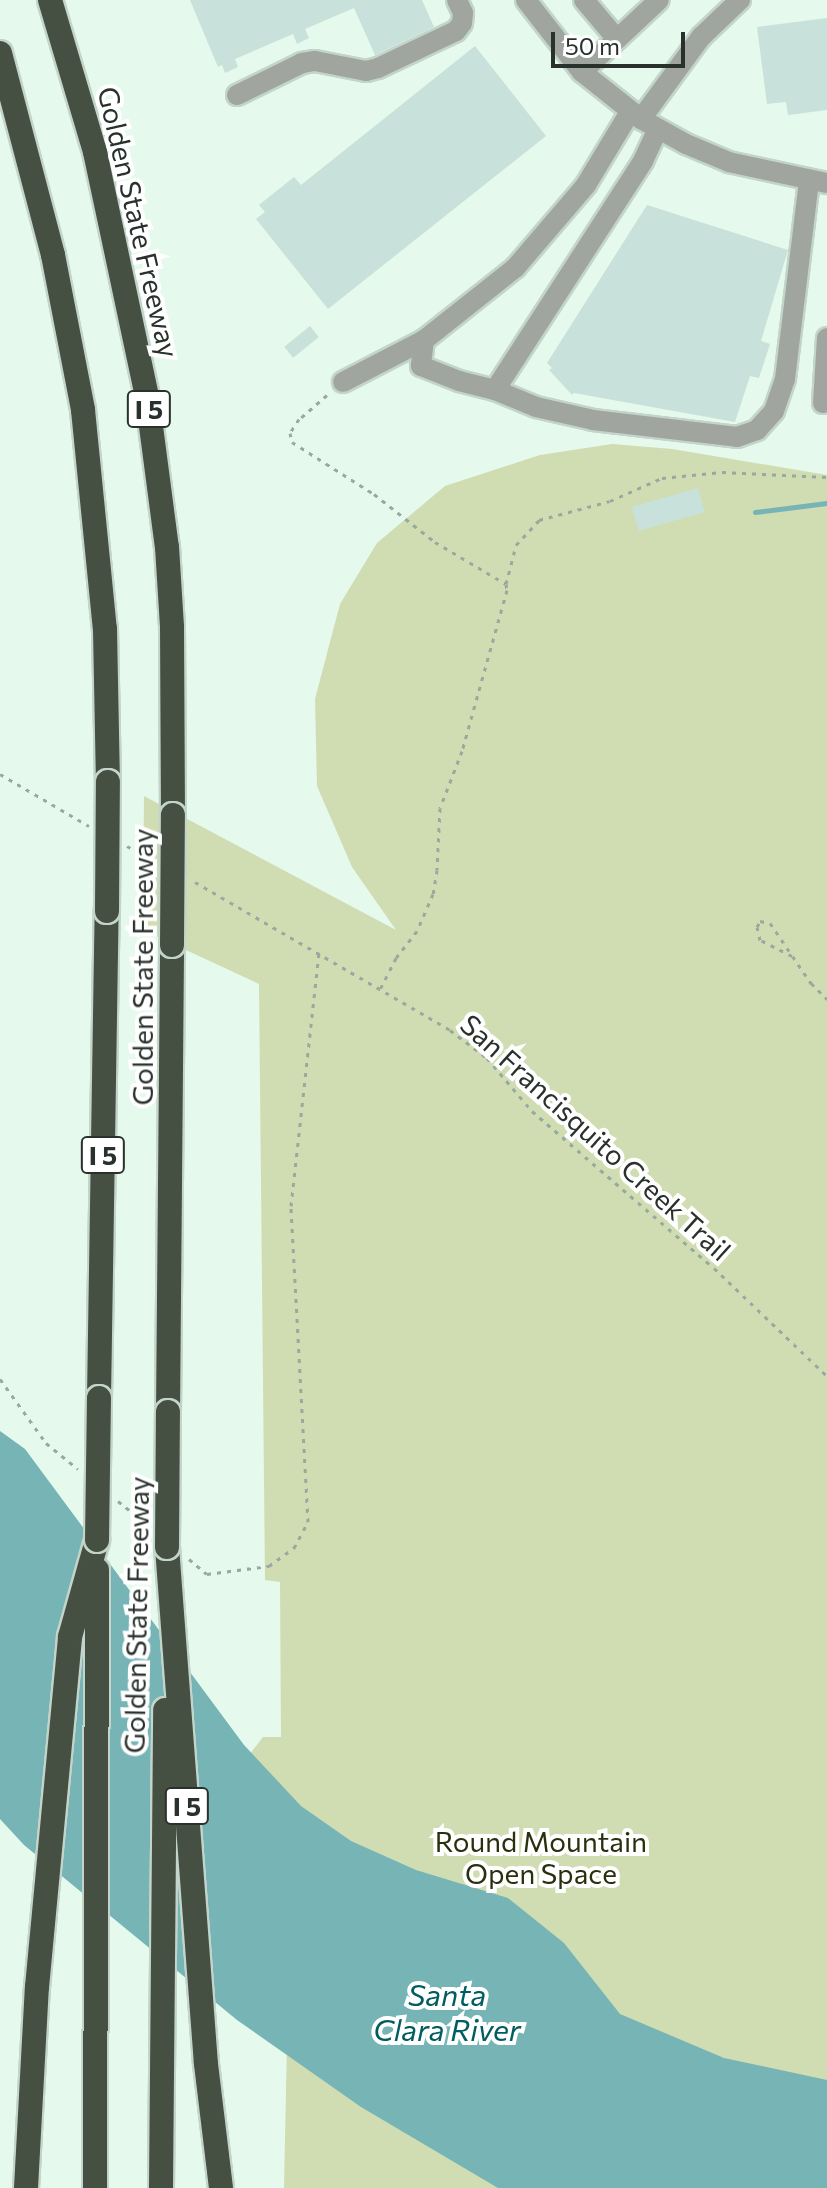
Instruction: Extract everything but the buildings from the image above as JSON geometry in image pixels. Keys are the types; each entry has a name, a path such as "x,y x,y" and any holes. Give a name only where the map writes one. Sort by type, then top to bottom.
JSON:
{"highway":[{"name":"Golden State Freeway","path":"52,6 73,69 116,238 156,458 172,627 169,1545 161,2188"},
{"name":"Golden State Freeway","path":"0,53 53,255 83,410 105,629 108,782 97,1540 95,2188"},
{"name":"I 5","path":"26,2188 41,1939 70,1637 97,1540"},
{"name":"I 5","path":"169,1545 206,2064 219,2176"}],"street":[{"path":"237,95 302,63 315,61 366,71 378,68 456,31 462,23 463,13 457,0"},
{"path":"424,340 421,366 459,381 495,390 536,407 593,420 693,433 737,437 757,430 774,411 785,379 818,182 729,162 643,120 582,72 526,0"},
{"path":"584,0 617,39"},
{"path":"343,382 424,340 515,268 643,120 701,37 740,0"},
{"path":"582,72 650,3"},
{"path":"495,390 643,161 643,120"},
{"path":"823,403 827,338"}],"path":[{"path":"343,382 299,419 290,433 292,442 374,494 435,542 506,584"},
{"path":"380,989 396,958 417,931 433,894 440,808 482,685 516,545 539,520 610,501 662,478 722,472 827,477"},
{"path":"0,774 66,815"},
{"path":"792,956 760,940 757,927 760,921 770,923 827,999"},
{"name":"San Francisquito Creek Trail","path":"169,1545 207,1574 269,1566 294,1548 308,1522 291,1206 319,953 450,1030 487,1058 532,1111 714,1268 827,1376"},
{"path":"0,1379 46,1443 83,1473"},
{"path":"108,1493 169,1545"}],"green space":[{"name":"Round Mountain Open Space","path":"612,444 672,449 827,475 827,2188 284,2188 288,1992 236,1772 263,1737 281,1737 280,1582 265,1580 259,984 143,930 144,796 396,930 352,867 317,786 315,699 340,604 377,543 445,486 540,455"}],"water":[{"name":"Santa Clara River","path":"0,1431 25,1449 244,1745 301,1806 351,1841 416,1870 508,1898 564,1943 620,2014 724,2058 827,2080 827,2188 498,2188 361,2107 237,2020 24,1845 0,1819"}],"waterway":[{"path":"755,512 827,503"}]}
